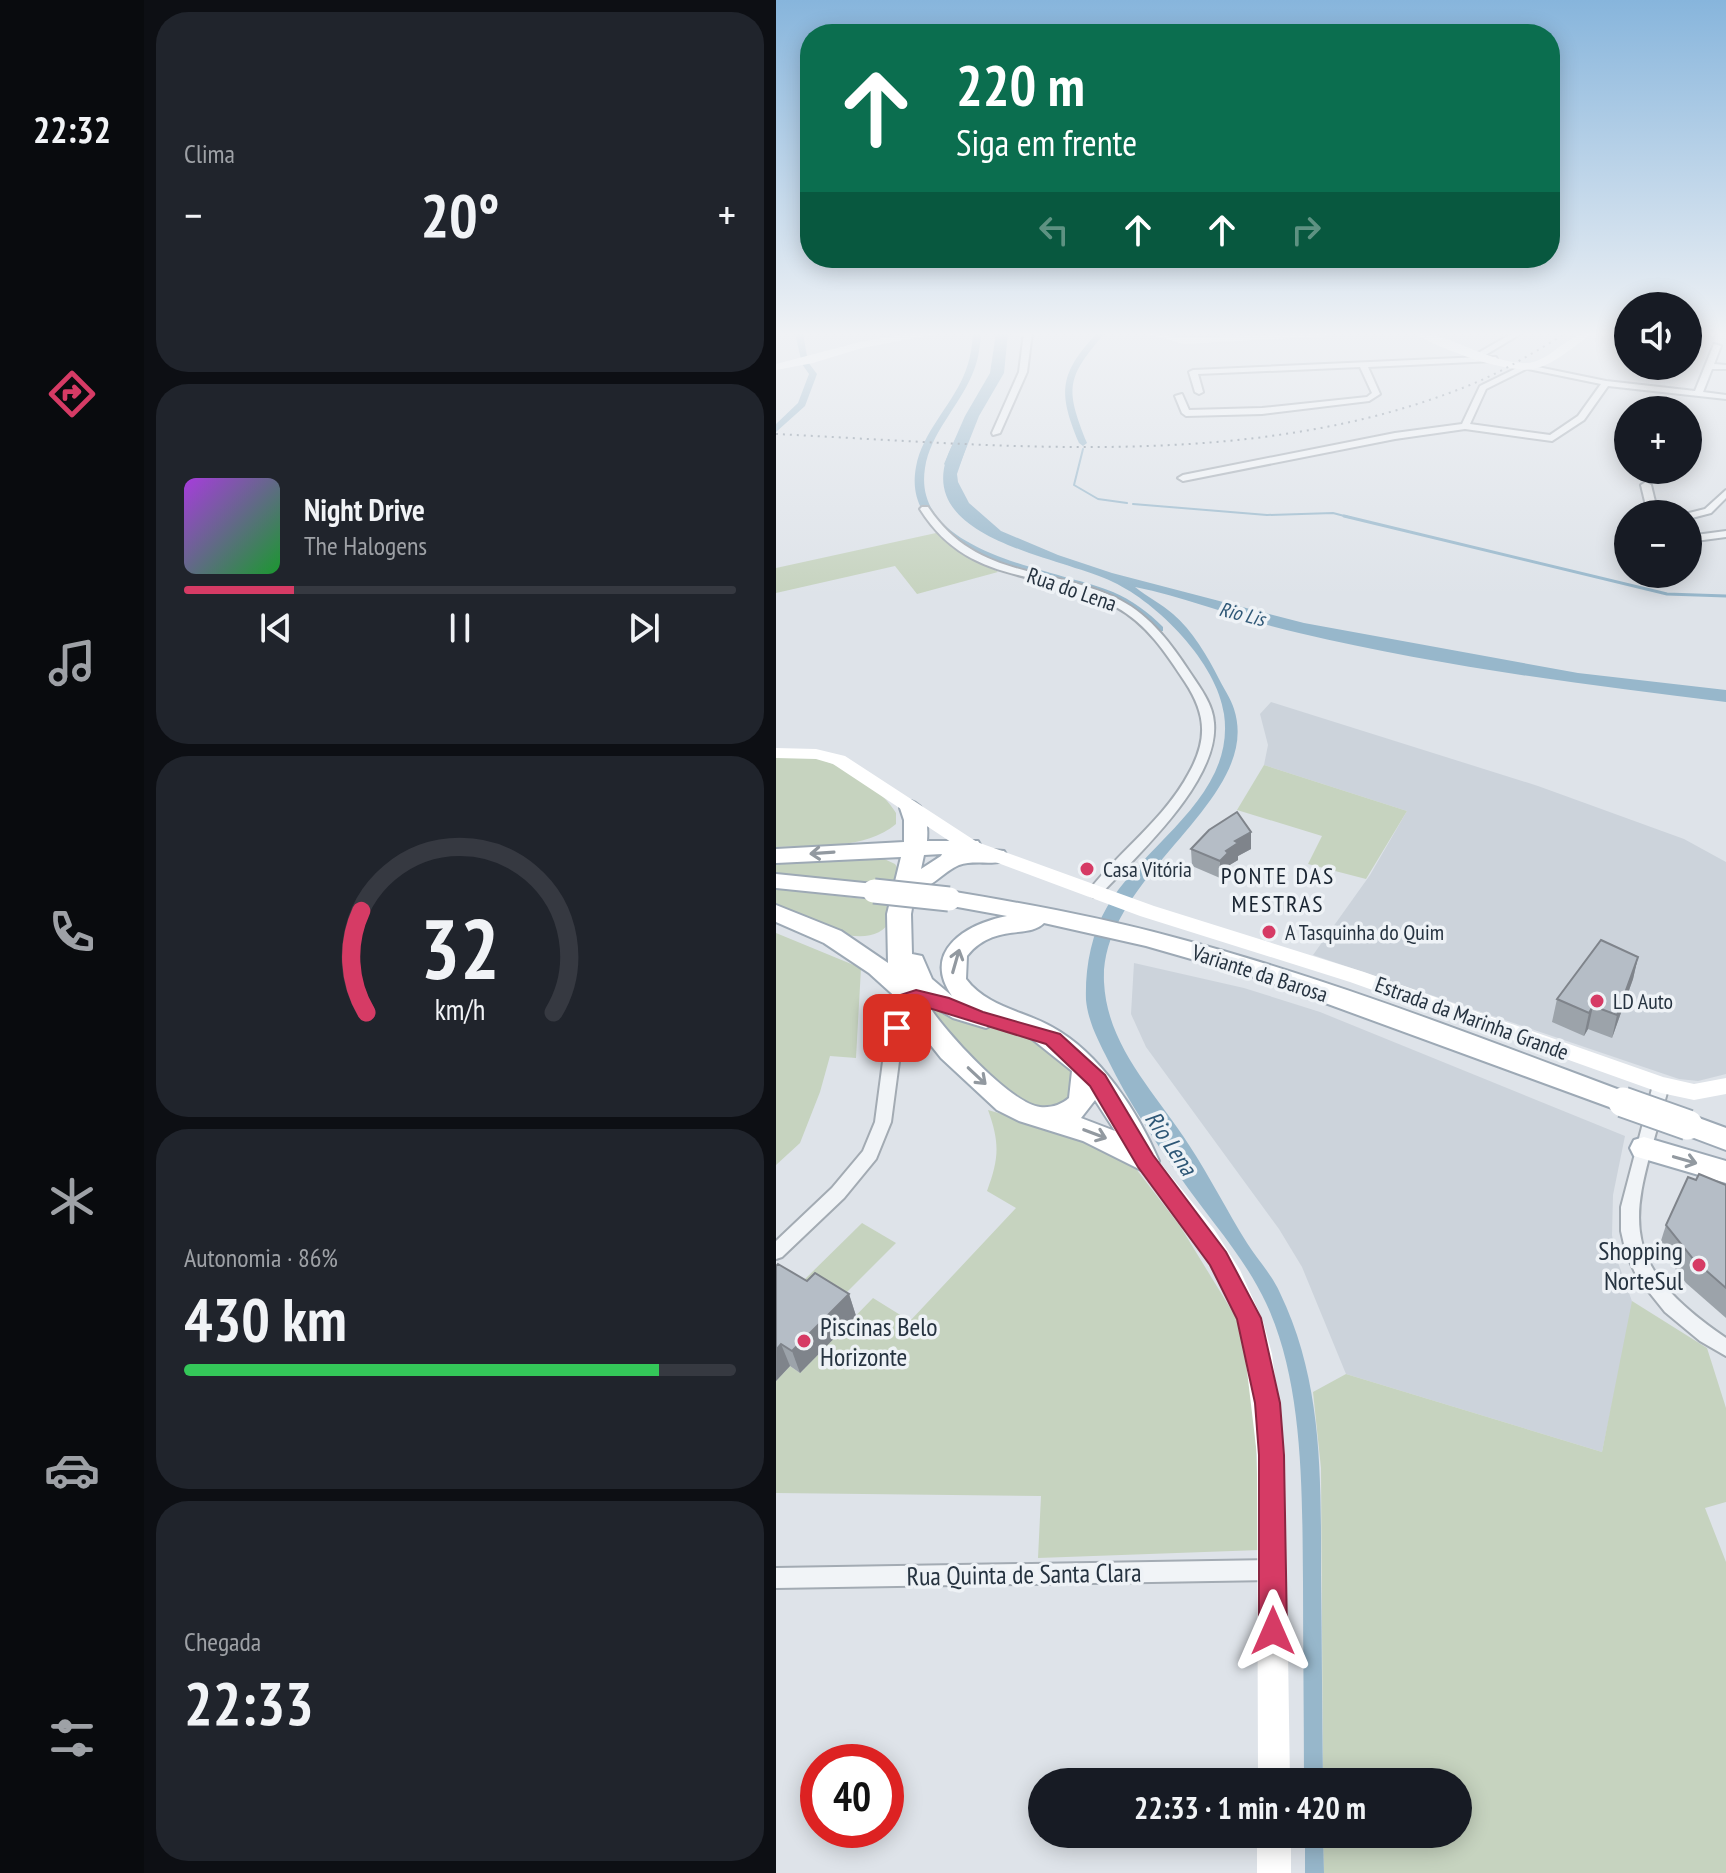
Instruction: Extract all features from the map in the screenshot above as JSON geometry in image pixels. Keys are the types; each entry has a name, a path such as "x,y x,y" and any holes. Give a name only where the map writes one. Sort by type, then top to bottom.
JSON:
{"main road":[{"path":"776,753 833,758 884,787 965,851"},
{"path":"913,812 917,832 904,883 903,969 911,997 911,1027 1003,1099 1040,1118 1100,1136 1145,1161"},
{"path":"868,850 895,839 913,812"},
{"path":"776,856 868,850 914,850 927,855 965,851 996,856"},
{"path":"914,850 919,859 916,884 906,917 916,973 926,991 942,1003"},
{"path":"916,884 965,851"},
{"name":"Estrada da Marinha Grande","path":"996,856 1139,908 1322,965 1661,1085 1694,1092 1726,1086"},
{"name":"Variante da Barosa","path":"776,881 949,899 1063,919 1154,940 1333,996 1726,1139"},
{"path":"776,913 855,944 872,940 906,917"},
{"path":"1063,919 1014,923 990,929 965,942 953,962 954,980 970,999 1050,1037 1097,1081 1145,1161 1218,1259 1249,1318 1268,1403 1274,1768"},
{"path":"845,942 878,965 911,997 942,1003 976,1017 1050,1037"},
{"path":"1040,1118 1061,1116 1079,1106 1087,1089 1085,1068"},
{"path":"1644,1148 1726,1172"},
{"path":"1274,1848 1274,1873"}],"street":[{"path":"996,433 1002,420"},
{"path":"1465,426 1468,420"},
{"path":"1183,478 1395,436 1465,426 1552,438 1578,420"},
{"path":"1646,485 1650,500"},
{"path":"1702,512 1708,511 1726,493"},
{"name":"Rua do Lena","path":"925,509 943,535 979,557 1088,590 1134,614 1172,651 1207,711 1206,749 1193,777 1098,894"},
{"path":"1702,538 1726,534"},
{"path":"776,1252 838,1193 870,1154 883,1122 892,1054 911,1027"},
{"path":"1661,1085 1629,1207 1627,1228 1636,1260 1668,1305 1726,1348"},
{"name":"Rua Quinta de Santa Clara","path":"776,1578 1272,1570"}],"shaded area":[{"path":"1271,702 1538,786 1684,839 1726,862 1726,1074 1698,1081 1679,1079 1313,955 1370,875 1407,811 1264,765 1268,745 1260,714"},
{"path":"1134,963 1244,988 1320,1012 1625,1136 1613,1195 1612,1235 1616,1257 1633,1304 1602,1452 1346,1374 1302,1267 1279,1229 1146,1047 1131,1014"}],"green space":[{"path":"936,533 998,572 917,594 895,566 776,593 776,568"},
{"path":"814,757 848,772 881,794 896,813 896,824 884,832 855,842 776,847 776,758"},
{"path":"1264,765 1407,811 1366,879 1308,864 1322,836 1237,810"},
{"path":"880,857 895,864 901,874 894,913 882,930 870,935 837,933 776,909 776,889 874,900 882,884 776,874 776,859"},
{"path":"776,933 861,968 856,1058 830,1056 800,1143 776,1165"},
{"path":"921,1003 1033,1037 1072,1066 1081,1090 1051,1112 1031,1104 979,1066"},
{"path":"988,1110 1068,1133 1130,1161 1180,1226 1240,1324 1254,1398 1260,1550 1038,1558 1041,1496 776,1493 776,1381 790,1366 800,1373 873,1298 910,1321 1016,1208 987,1191 996,1151 995,1132"},
{"path":"862,1223 896,1243 836,1303 802,1282"},
{"path":"1632,1301 1707,1348 1726,1408 1726,1502 1705,1508 1726,1562 1726,1873 1324,1873 1323,1848 1472,1848 1472,1768 1323,1768 1321,1468 1313,1392 1346,1374 1602,1452"}],"water":[{"name":"Rio Lis","path":"958,435 970,436 957,474 969,503 1001,531 1112,573 1304,623 1578,673 1726,690 1726,702 1458,665 1299,633 1135,587 1173,614 1199,644 1233,705 1237,743 1226,776 1205,808 1126,908 1109,944 1104,982 1107,1006 1114,1028 1135,1068 1189,1145 1247,1243 1277,1286 1305,1361 1317,1431 1321,1503 1323,1768 1304,1768 1301,1476 1294,1403 1278,1335 1266,1303 1247,1269 1170,1163 1124,1090 1094,1032 1086,1000 1090,952 1107,907 1142,862 1184,818 1216,770 1224,744 1224,714 1219,695 1198,655 1148,604 1113,582 1021,550 989,536 963,519 947,497 944,469"},
{"path":"1305,1848 1323,1848 1324,1873 1305,1873"}],"building":[{"path":"1237,812 1251,832 1235,841 1238,843 1226,851 1228,853 1220,861 1191,849 1209,830"},
{"path":"1601,940 1638,957 1617,1015 1593,1006 1589,1013 1557,999"},
{"name":"Shopping NorteSul","path":"1699,1174 1726,1185 1726,1288 1694,1260 1666,1225 1688,1177 1696,1180"},
{"path":"778,1264 807,1281 815,1273 849,1294 792,1351 781,1344 776,1350"}],"waterway":[{"path":"776,429 785,420"},
{"path":"942,420 920,466 919,484 927,509 944,530 967,546 995,558 1112,595 1159,629"},
{"name":"Rio Lis","path":"952,464 970,420"},
{"path":"1074,420 1083,443"},
{"path":"1083,449 1074,485 1098,499 1127,503"},
{"path":"1133,504 1267,515 1333,513 1349,517"},
{"path":"1344,516 1349,517"},
{"path":"1349,517 1667,594 1726,596"}],"railway":[{"path":"776,434 1039,447 1127,447 1215,442 1302,431 1352,420"}],"place":[{"name":"Casa Vitória","path":"1087,869"},
{"name":"A Tasquinha do Quim","path":"1269,932"},
{"name":"LD Auto","path":"1597,1001"},
{"name":"Shopping NorteSul","path":"1699,1265"},
{"name":"Piscinas Belo Horizonte","path":"804,1341"}],"district":[{"name":"PONTE DAS MESTRAS","path":"1278,889"}],"route":[{"path":"897,1028 895,1019 900,1006 911,997 916,997 1053,1039 1097,1081 1145,1161 1218,1259 1249,1318 1268,1403 1273,1631"}],"water label":[{"name":"Rio Lena","path":"1171,1143"}]}
